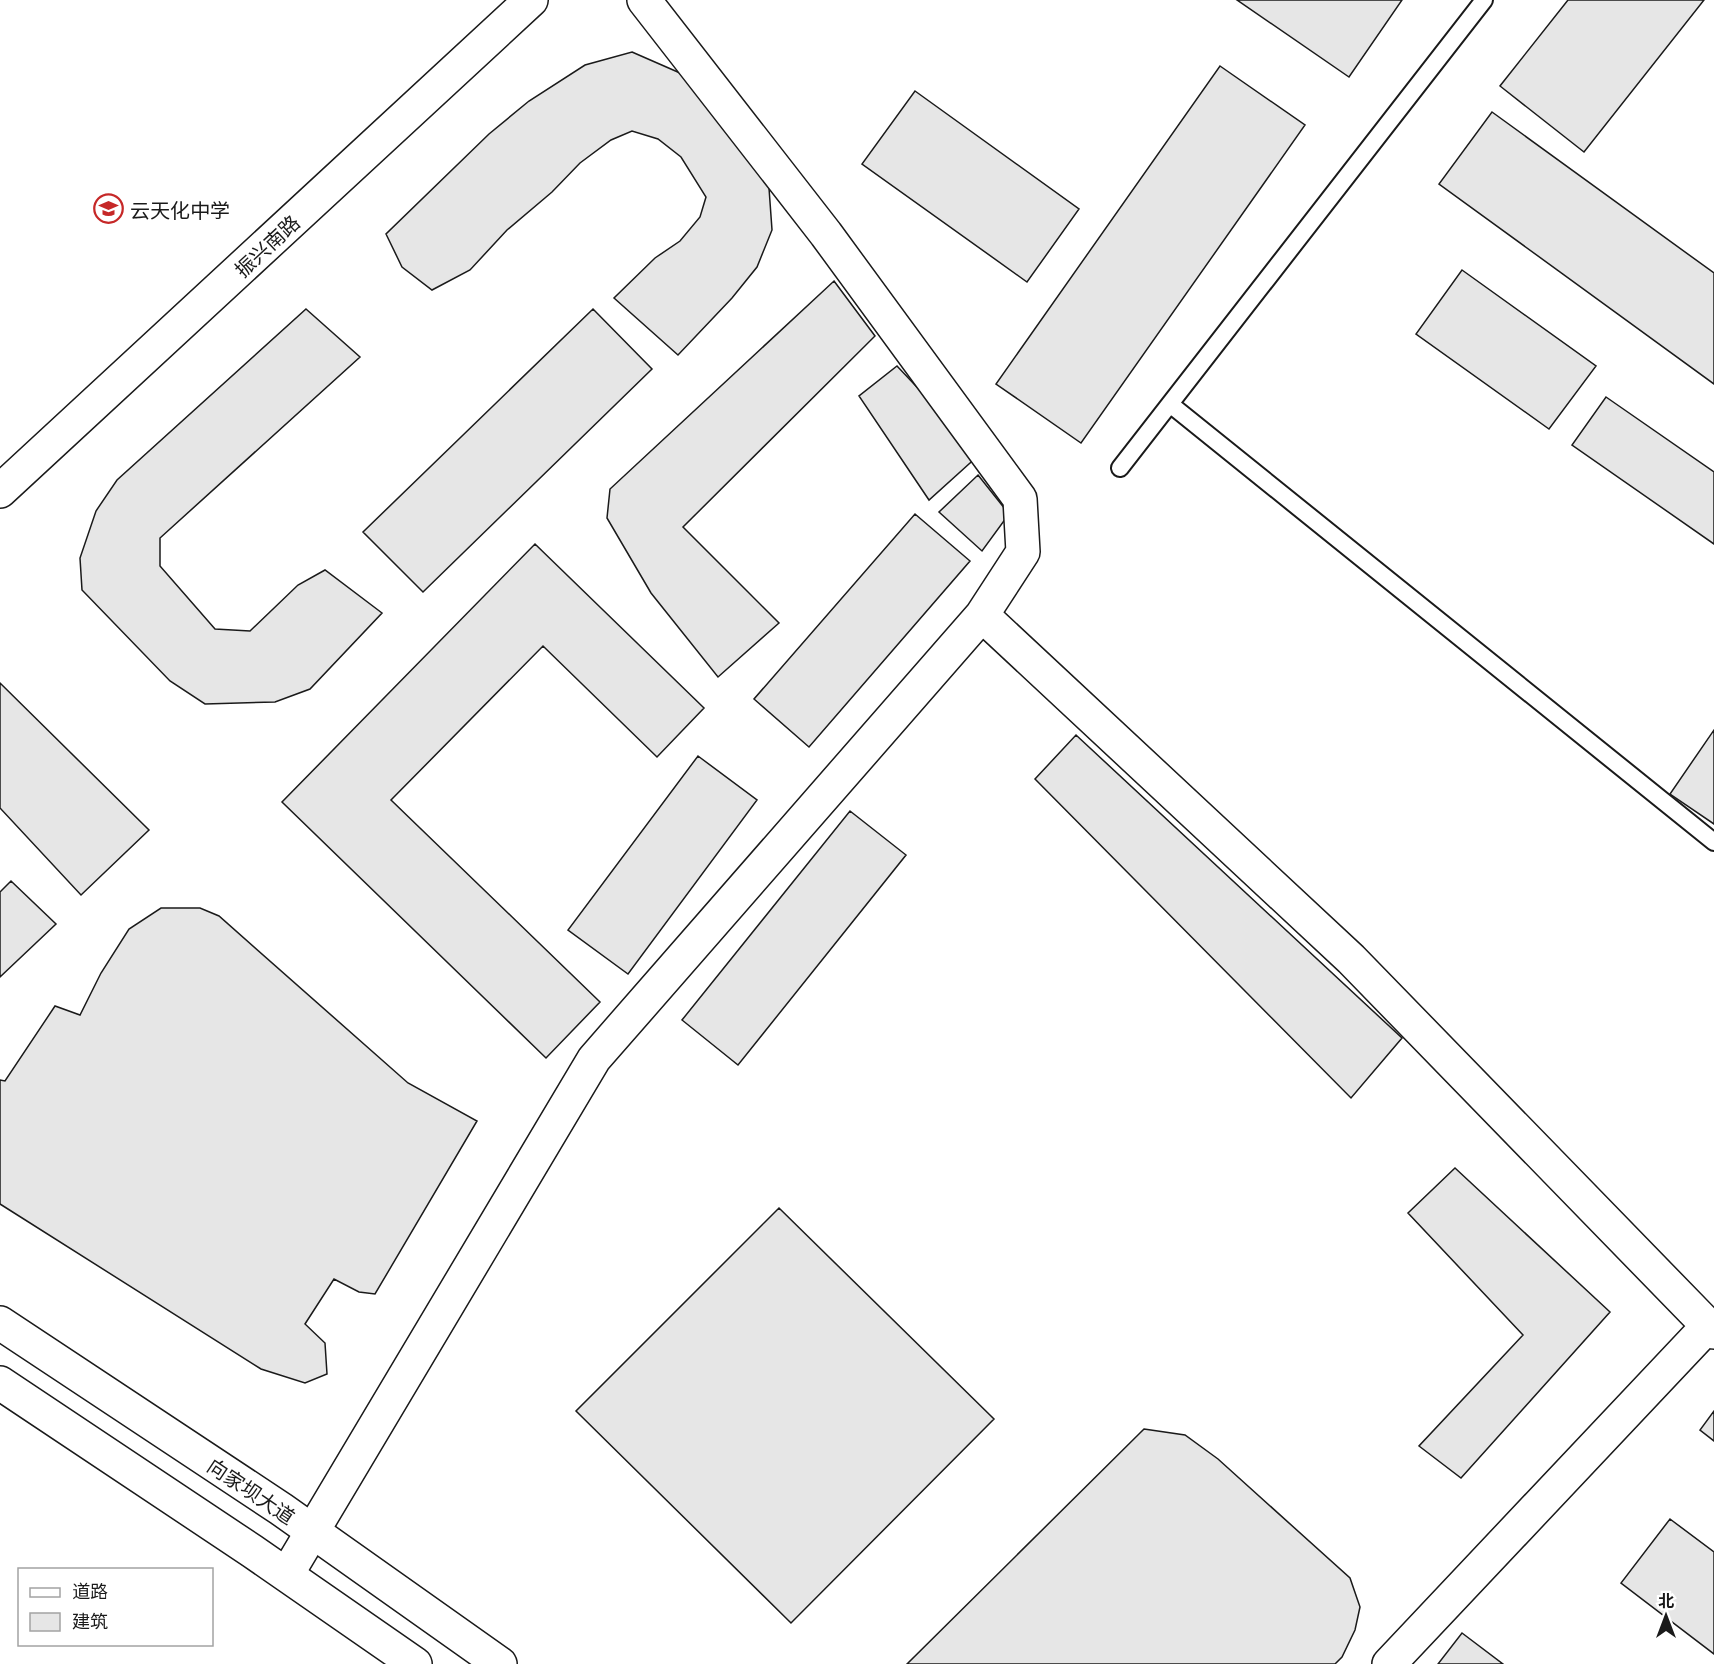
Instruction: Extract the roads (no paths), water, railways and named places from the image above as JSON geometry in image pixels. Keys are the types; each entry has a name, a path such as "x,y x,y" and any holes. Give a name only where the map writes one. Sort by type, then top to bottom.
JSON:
{"street":[{"name":"振兴南路","path":"0,491 531,0"},
{"path":"287,1574 594,1059 982,615 1023,552 1020,499 826,234 644,0"},
{"path":"982,615 1351,959 1711,1329 1389,1664"},
{"name":"向家坝大道","path":"0,1323 313,1531 500,1664"},
{"path":"0,1383 287,1574 415,1664"}],"lane":[{"path":"1120,468 1484,0"},
{"path":"1170,404 1714,842"}],"place":[{"name":"云天化中学","path":"109,209"}]}
